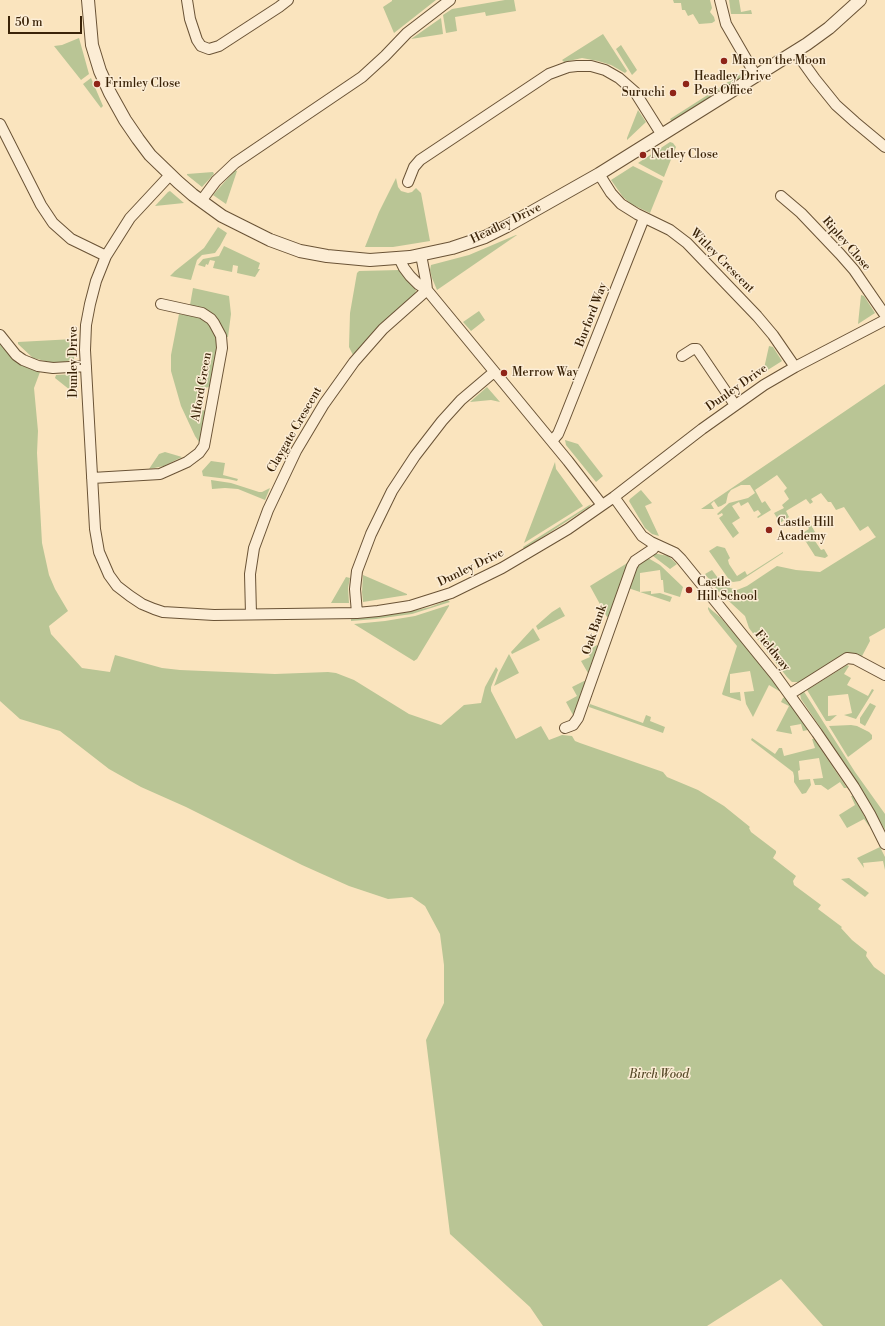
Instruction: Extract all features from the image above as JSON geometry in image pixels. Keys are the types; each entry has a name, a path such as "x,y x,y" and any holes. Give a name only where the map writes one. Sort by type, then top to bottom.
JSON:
{"street":[{"name":"Headley Drive","path":"88,0 92,45 100,71 110,93 138,140 150,155 170,175 201,201 231,222 270,240 292,248 327,256 370,260 421,255 452,248 485,237 599,174 756,76 828,28 860,0"},
{"path":"186,0 195,36 201,46 209,49 219,46 280,7 288,0"},
{"path":"201,201 216,181 235,163 362,77 385,56 406,33 450,0"},
{"path":"720,0 723,15 728,28 756,76"},
{"path":"795,51 836,105 885,147"},
{"path":"408,182 414,167 420,160 545,77 561,68 583,66 598,68 613,73 635,92 662,135"},
{"path":"0,124 41,205 53,224 71,239 106,256"},
{"name":"Witley Crescent","path":"599,174 611,193 621,204 644,218 670,230 687,243 760,319 795,367"},
{"name":"Dunley Drive","path":"170,175 130,218 106,256 93,291 85,337 95,529 98,546 109,575 123,591 144,605 163,612 190,614 357,613 410,606 460,589 528,554 614,497 735,405 764,385 885,320"},
{"name":"Ripley Close","path":"781,196 801,213 854,270 885,315"},
{"name":"Burford Way","path":"552,441 558,434 563,422 644,218"},
{"path":"421,255 427,290"},
{"path":"399,258 410,276 427,290 552,441 602,505"},
{"name":"Claygate Crescent","path":"251,614 250,574 252,556 256,541 268,510 296,451 324,404 359,356 383,329 427,290"},
{"name":"Alford Green","path":"92,478 160,474 177,468 202,450 207,435 222,344 221,336 217,327 207,316 161,304"},
{"path":"0,335 16,355 23,360 38,366 53,368 86,366"},
{"path":"682,356 692,349 697,349 735,405"},
{"path":"357,613 355,584 361,560 380,514 392,491 411,461 442,421 461,400 494,372"},
{"name":"Fieldway","path":"614,497 639,533 656,545 671,551 681,558 790,694 854,787 885,844"},
{"name":"Oak Bank","path":"565,728 573,725 578,718 632,566 635,561 653,549 656,545"},
{"path":"790,694 842,660 848,658 855,659 885,675"}],"green space":[{"path":"392,0 436,0 394,33 383,7"},
{"path":"505,0 514,0 516,11 486,16 485,12 455,17 457,31 446,33 443,15 452,9"},
{"path":"673,0 710,0 712,8 710,12 715,21 712,23 699,24 693,14 688,16 685,10 682,10 681,3 674,3"},
{"path":"729,0 739,0 741,12 751,10 752,14 731,14"},
{"path":"441,18 443,34 411,39"},
{"path":"603,34 627,71 625,73 611,65 598,61 582,58 564,62 562,60"},
{"path":"79,38 89,74 81,80 54,46 62,45"},
{"path":"621,45 637,70 632,75 616,49"},
{"path":"742,73 744,76 672,122 670,119"},
{"path":"91,78 103,106 101,108 83,84"},
{"path":"638,110 646,122 627,140 627,138"},
{"path":"670,142 676,147 664,177 638,163"},
{"path":"633,166 663,181 650,213 631,204 623,197 611,180"},
{"path":"235,170 237,171 226,204 213,195"},
{"path":"213,172 214,174 202,187 187,175 187,174"},
{"path":"396,178 398,187 401,191 408,193 412,192 416,188 421,193 430,241 393,247 365,247 379,212"},
{"path":"170,191 184,203 155,206 168,192"},
{"path":"218,227 227,233 215,253 202,255 197,260 191,280 170,276 204,248"},
{"path":"516,235 437,290 430,270 431,265 469,255"},
{"path":"224,246 260,263 258,269 260,269 255,277 237,273 238,266 233,265 232,272 213,268 215,261 210,260 208,265 206,264 205,267 198,265 203,259 219,256"},
{"path":"400,270 415,288 416,291 414,295 353,355 349,347 350,313 357,273 359,271"},
{"path":"193,288 229,296 231,314 228,337 226,337 218,320 201,308 190,305"},
{"path":"861,295 864,296 875,313 858,324"},
{"path":"479,311 485,320 471,331 463,322"},
{"path":"185,312 196,315 210,325 217,338 217,349 210,387 202,388 199,409 206,411 201,441 199,442 181,406 171,371 171,355 179,314 184,315"},
{"path":"74,339 74,359 64,362 49,362 33,358 18,344 18,342"},
{"name":"Birch Wood","path":"0,341 12,359 40,372 34,388 38,431 37,453 42,543 49,575 55,589 68,611 49,626 51,634 82,668 110,672 115,655 162,668 180,670 275,674 336,673 354,680 409,714 441,725 464,705 481,703 485,687 496,667 498,670 491,687 491,691 516,739 541,726 549,740 562,735 572,736 575,741 663,772 667,777 698,790 724,806 750,827 751,832 776,851 773,858 796,876 793,881 794,885 821,905 818,909 842,927 841,928 852,940 867,952 866,956 874,967 885,975 885,1326 823,1326 781,1279 707,1326 543,1326 530,1307 450,1234 426,1040 444,1003 444,965 440,934 425,906 412,897 388,899 349,886 302,865 186,807 141,787 109,769 60,731 20,719 0,701"},
{"path":"769,346 773,347 782,361 763,373"},
{"path":"76,374 75,394 55,378 56,375"},
{"name":"Castle Hill Academy","path":"885,384 885,628 869,637 870,641 861,658 799,682 792,682 749,628 745,616 718,591 705,574 712,570 724,586 737,590 747,586 777,566 796,570 820,572 876,537 868,526 860,531 844,507 836,510 831,502 828,502 821,493 811,499 813,502 810,504 806,499 786,511 789,517 780,523 774,513 784,508 782,505 789,499 784,491 787,488 777,475 755,490 762,503 765,501 771,510 758,518 757,517 761,514 758,510 754,512 748,502 741,506 739,502 732,506 740,518 732,523 739,533 733,538 719,518 723,515 722,513 717,514 729,503 748,498 755,493 750,485 741,485 731,490 728,494 726,503 721,506 718,507 714,501 711,504 714,509 701,509"},
{"path":"487,387 500,402 491,400 470,402"},
{"path":"565,440 578,444 603,476 596,482 566,445"},
{"path":"165,452 182,457 164,466 149,469 159,454"},
{"path":"211,461 225,463 223,475 238,479 237,481 203,476 202,471"},
{"path":"555,462 556,469 583,506 524,543"},
{"path":"211,480 231,483 259,492 270,488 265,500 238,489 212,489"},
{"path":"641,490 652,503 645,506 659,536 652,534 645,528 629,501"},
{"path":"591,504 589,507 524,549 523,547"},
{"path":"811,525 815,532 811,535 821,550 824,549 828,556 825,558 815,556 801,534 809,529 808,527"},
{"path":"717,546 725,548 730,558 728,560 729,564 737,576 745,571 747,575 783,553 740,581 733,582 730,581 709,551"},
{"path":"654,554 668,556 677,564 670,569 653,556"},
{"path":"648,558 660,565 683,587 680,597 664,592 660,570 640,573 640,592 628,588 637,566"},
{"path":"629,562 609,617 607,617 590,586"},
{"path":"363,575 407,594 407,595 363,602"},
{"path":"346,577 350,578 348,588 349,603 331,603"},
{"path":"651,591 651,594 660,593 672,597 670,602 640,592"},
{"path":"448,600 450,602 412,614 351,621 351,619 408,612 430,607"},
{"path":"449,605 417,659 414,661 354,624 415,616"},
{"path":"560,607 565,616 538,630 536,626"},
{"path":"708,607 720,617 740,640 780,690 779,691 769,685 753,717 746,704 744,692 754,691 750,671 730,674 730,693 740,692 741,701 722,694 737,646 710,613"},
{"path":"533,628 540,640 512,654 511,652"},
{"path":"597,645 598,647 590,673 588,673 581,661 590,657 587,651"},
{"path":"509,654 519,673 494,686 499,673"},
{"path":"847,665 849,666 844,674 851,678 847,685 868,696 872,689 874,690 856,719 844,715 852,713 848,694 828,696 828,716 837,715 830,721 826,721 807,690"},
{"path":"586,681 573,715 566,702 577,696 572,687"},
{"path":"803,690 855,772 885,814 885,830 852,774 801,699 800,694"},
{"path":"785,697 808,730 803,731 801,724 790,726 792,734 776,731 789,706 781,702"},
{"path":"870,703 876,706 865,726 860,723 860,718"},
{"path":"590,704 643,723 646,715 651,717 650,721 665,727 663,733 589,707"},
{"path":"829,726 857,726 869,732 872,735 872,739 848,757"},
{"path":"752,738 775,754 779,748 782,748 784,756 815,748 812,739 814,739 847,788 844,788 840,782 828,790 821,785 815,785 813,779 823,778 819,758 799,761 799,780 810,779 811,785 806,793 802,794 794,782 793,772 751,740"},
{"path":"851,796 853,796 869,826 864,819 847,828 839,815 855,805"},
{"path":"880,847 885,857 885,870 883,861 863,863 864,868 857,858"},
{"path":"849,878 869,893 865,897 841,879"}],"place":[{"name":"Man on the Moon","path":"724,61"},
{"name":"Frimley Close","path":"97,84"},
{"name":"Headley Drive Post Office","path":"686,84"},
{"name":"Suruchi","path":"673,93"},
{"name":"Netley Close","path":"643,155"},
{"name":"Merrow Way","path":"504,373"},
{"name":"Castle Hill Academy","path":"769,530"},
{"name":"Castle Hill School","path":"689,590"}]}
